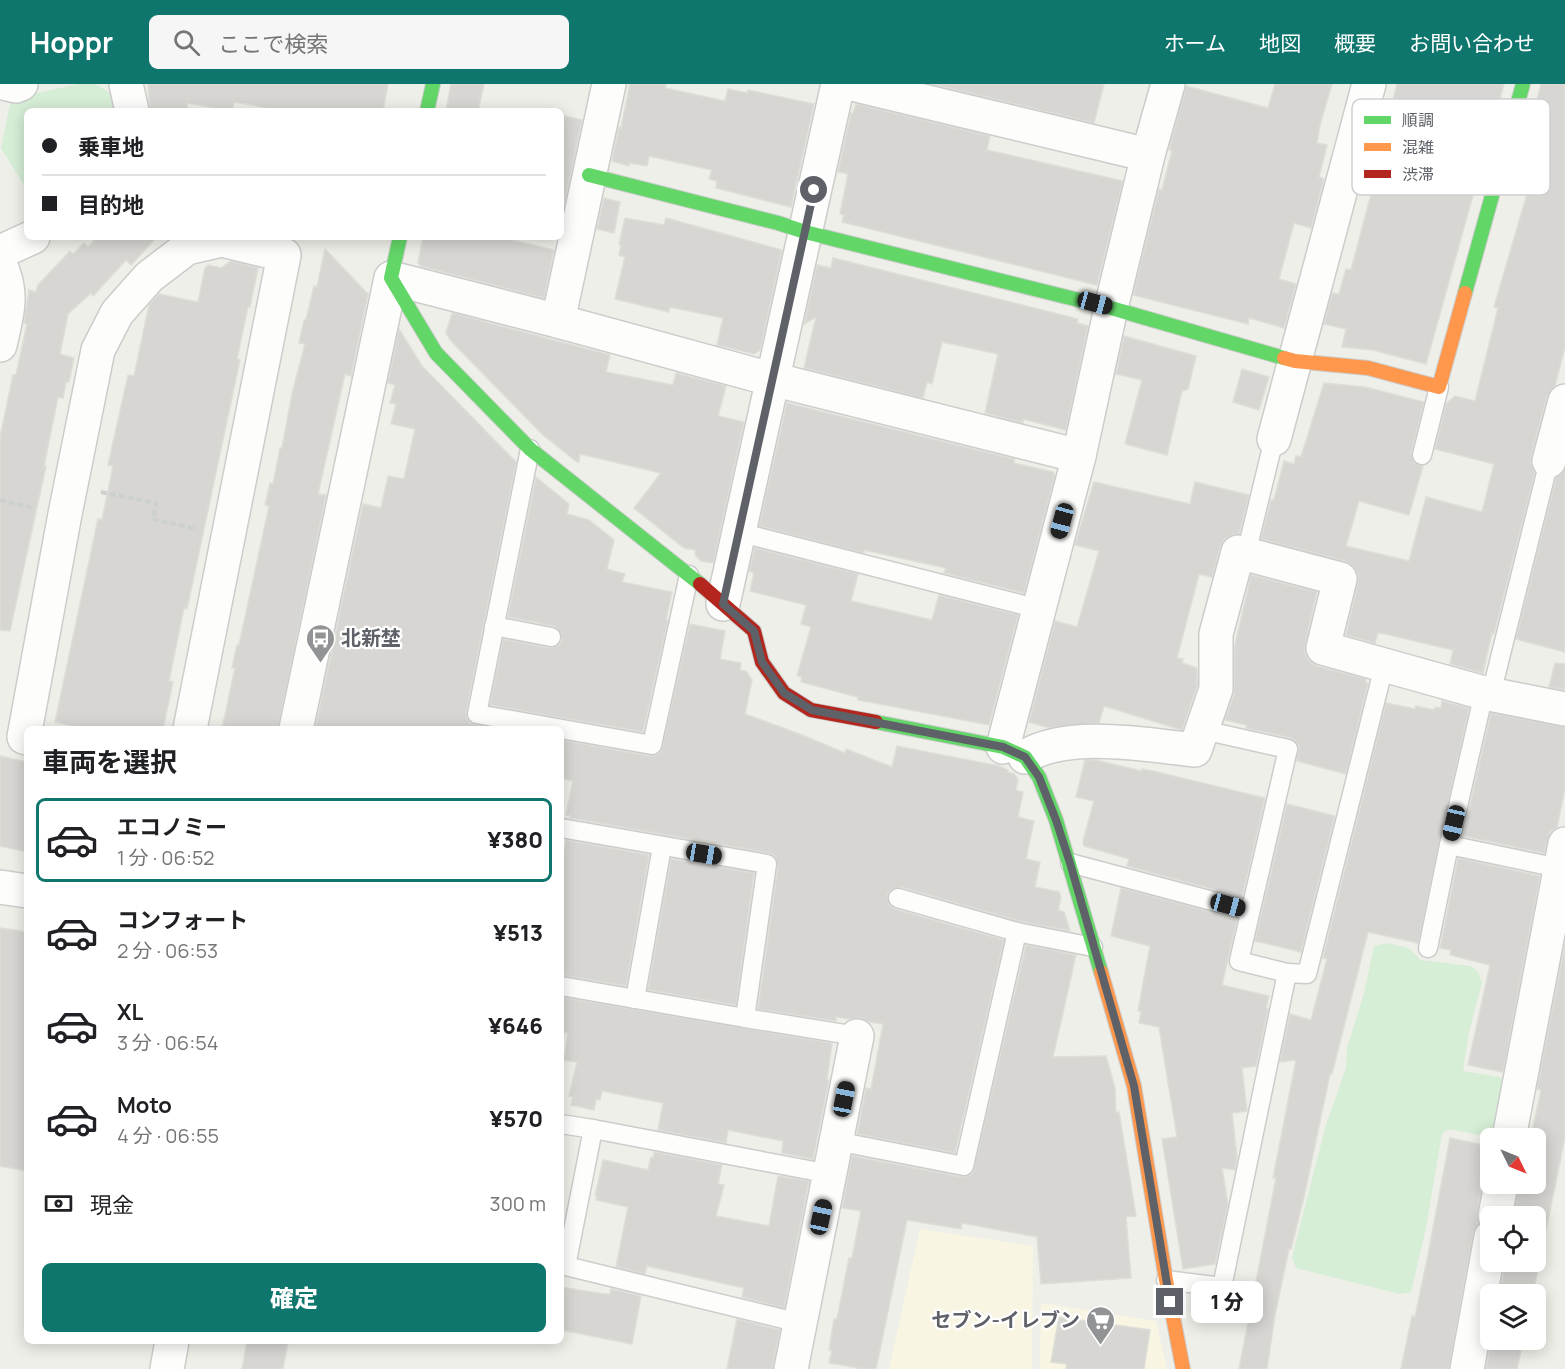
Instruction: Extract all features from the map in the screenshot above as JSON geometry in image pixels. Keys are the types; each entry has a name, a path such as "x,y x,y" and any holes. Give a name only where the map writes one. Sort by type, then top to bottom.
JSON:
{"street":[{"path":"7,84 21,84"},
{"path":"126,84 131,108"},
{"path":"428,108 433,84"},
{"path":"558,321 609,84"},
{"path":"723,604 838,84"},
{"path":"852,84 1148,155"},
{"path":"1014,752 1039,609 1079,456 1148,155 1168,84"},
{"path":"1365,99 1369,84"},
{"path":"1519,99 1523,84"},
{"path":"1274,439 1352,148"},
{"path":"589,175 778,223 804,232 1112,308 1295,361 1368,368 1439,387 1492,195"},
{"path":"0,252 26,240"},
{"path":"26,726 70,486 98,350 117,313 185,242 222,240 284,255 191,726"},
{"path":"297,726 399,240"},
{"path":"0,264 10,300 0,345"},
{"path":"391,278 772,379 1079,456"},
{"path":"391,278 436,353 530,449 689,575 754,631 762,662 784,693 812,710 1014,752 1102,740 1195,750 1215,688 1216,634 1238,552 1340,579 1323,648 1488,693 1565,709"},
{"path":"1557,463 1565,400"},
{"path":"1014,752 1039,777 1056,820 1134,1086 1183,1369"},
{"path":"1511,1128 1562,856"},
{"path":"0,887 24,891"},
{"path":"791,1369 857,1036"},
{"path":"1467,1369 1485,1272"},
{"path":"167,1369 171,1344"}],"lane":[{"path":"1422,455 1439,387"},
{"path":"1246,554 1274,439"},
{"path":"530,449 477,714 545,726"},
{"path":"1428,948 1449,845 1488,693 1557,463"},
{"path":"738,532 1039,609"},
{"path":"564,729 652,745 689,575"},
{"path":"495,626 550,638"},
{"path":"1203,730 1288,749 1239,961 1287,973 1307,974 1384,666"},
{"path":"564,829 766,864 745,1018"},
{"path":"1449,845 1562,856"},
{"path":"635,999 662,847"},
{"path":"1070,863 1250,911"},
{"path":"898,898 1017,932 1093,946"},
{"path":"836,1141 964,1166 1017,932"},
{"path":"1166,1280 1222,1287 1287,973"},
{"path":"564,987 857,1036"},
{"path":"564,1125 830,1174"},
{"path":"592,1130 566,1266 800,1323"}],"path":[{"path":"70,486 156,503 153,519 227,535"}],"shaded area":[{"path":"920,1229 1033,1246 1032,1369 889,1369"},
{"name":"セブン-イレブン","path":"1041,1303 1156,1321 1167,1369 1040,1369"}],"green space":[{"path":"78,84 95,84 109,92 116,108 24,108 24,185 1,148 11,99"},
{"path":"1388,943 1408,948 1421,960 1471,966 1478,972 1482,983 1469,1032 1463,1071 1500,1077 1505,1082 1494,1128 1480,1128 1480,1135 1450,1129 1442,1133 1426,1228 1411,1292 1400,1294 1296,1268 1292,1257 1326,1125 1346,1068 1347,1048 1364,993 1374,946"}],"building":[{"path":"148,84 388,84 384,108 269,108 234,102 233,108 215,108 187,103 188,108 150,108"},
{"path":"451,84 484,84 479,108 447,108"},
{"path":"630,84 666,84 665,88 725,101 728,89 747,93 748,90 814,104 791,207 716,188 717,181 709,179 712,170 649,156 647,166 629,163 629,166 612,161"},
{"path":"932,84 1104,84 1094,123"},
{"path":"1275,84 1332,84 1317,143 1327,145 1319,177 1324,179 1311,228 1294,223 1279,279 1296,284 1284,328 1249,318 1248,324 1133,295 1159,189 1162,190 1172,151 1169,150 1186,86 1268,108"},
{"path":"1397,84 1504,84 1500,99 1393,99"},
{"path":"1541,84 1565,84 1565,347 1555,386 1547,396 1531,456 1531,465 1535,472 1483,673 1450,664 1453,650 1381,633 1378,633 1375,643 1346,635 1358,583 1358,574 1353,566 1345,561 1261,539 1284,461 1294,464 1296,456 1301,457 1324,383 1365,387 1424,402 1411,453 1414,463 1423,466 1409,515 1359,501 1346,546 1409,561 1426,497 1482,512 1494,464 1435,449 1446,404 1455,396 1475,401 1498,308 1494,307 1527,195 1550,195 1550,99 1537,99"},
{"path":"856,104 990,136 987,150 1123,181 1097,285 842,222 844,215 840,214 848,174 838,172 851,113"},
{"path":"564,116 582,120 564,204"},
{"path":"1371,195 1473,195 1426,364 1373,350 1342,347 1346,329 1324,324 1332,293 1339,294 1346,269 1351,270"},
{"path":"604,198 620,202 614,233 597,229"},
{"path":"625,218 664,225 666,218 782,250 760,350 754,354 717,345 723,318 670,307 669,312 615,299 625,257 619,255 621,245 619,244"},
{"path":"94,240 154,240 131,265 126,260 93,296 91,293 68,314 60,354 74,358 69,382 66,382 63,398 58,397 44,466 46,466 10,631 0,630 0,437 27,324 24,323 29,290 36,292 38,285 70,251 73,254 84,243 88,247"},
{"path":"422,240 512,240 554,250 544,298 420,266 418,263"},
{"path":"325,249 368,294 351,376 345,374 318,494 326,495 279,726 223,726 235,668 232,668 269,506 265,505 270,483 273,484 280,448 282,448 292,394 305,344 299,343 314,286 317,287"},
{"path":"833,258 1078,319 1077,323 1088,326 1066,430 1023,419 1023,423 985,413 998,354 942,342 932,384 927,382 923,398 804,368 816,317 804,324 817,265 831,268"},
{"path":"231,261 258,268 237,359 240,360 187,609 184,608 169,681 173,682 164,726 73,726 55,722 98,519 102,520 113,466 108,465 128,375 134,376 149,305 159,294 198,302 205,268 208,265 221,268"},
{"path":"452,313 610,355 606,372 673,385 676,373 726,386 718,416 744,422 713,563 701,561 695,555 696,550 684,548 634,508 661,473 580,454 579,462 577,462 543,435 451,341 446,333"},
{"path":"399,329 422,366 516,462 466,712 470,723 484,726 316,726 363,504 381,508 388,476 404,479 415,429 391,424 396,404 390,403 395,385 388,383"},
{"path":"1124,336 1196,356 1188,389 1182,391 1167,455 1125,444 1142,380 1116,374"},
{"path":"1242,369 1269,377 1259,410 1233,402"},
{"path":"787,403 1014,459 1014,463 1053,472 1055,475 1024,593 944,573 946,568 864,550 864,553 759,526"},
{"path":"1565,470 1565,652 1516,639 1556,478"},
{"path":"536,477 569,504 567,514 589,520 614,540 607,569 625,574 622,582 672,592 643,732 490,705 503,639 549,648 559,645 562,640 561,633 554,626 508,617"},
{"path":"1094,482 1190,504 1195,482 1249,495 1239,534 1233,534 1224,539 1212,577 1199,574 1177,658 1183,659 1182,663 1197,668 1197,686 1182,730 1104,706 1099,723 1049,728 1029,722 1055,621 1077,627 1099,551 1075,545"},
{"path":"755,548 858,574 851,601 932,620 939,595 1018,615 989,725 858,700 858,697 801,682 802,677 797,676 811,627 801,624 806,605 750,591 754,573 749,571"},
{"path":"1251,575 1317,592 1305,644 1305,654 1309,661 1317,666 1366,679 1365,682 1368,683 1346,774 1297,761 1299,746 1291,738 1246,728 1247,725 1225,720 1234,695 1235,645"},
{"path":"690,624 725,631 720,659 741,663 740,670 746,671 752,680 745,714 845,753 846,749 892,767 897,746 999,766 1014,774 1018,779 1016,790 1023,792 1018,817 1034,821 1026,859 1040,862 1035,887 1059,892 1061,898 1058,910 1064,912 1070,931 1020,921 901,887 891,890 887,895 890,905 895,909 1004,940 955,1153 857,1134 866,1088 871,1089 883,1024 860,1018 836,1017 836,1021 758,1009 778,866 775,856 769,853 570,818 571,816 566,815 573,781 564,779 564,741 650,756 661,752"},
{"path":"1555,663 1565,664 1565,690 1549,687"},
{"path":"1442,701 1469,708 1418,943 1368,932 1332,1074 1330,1074 1304,1197 1291,1249 1289,1249 1275,1315 1267,1369 1239,1369 1296,1060 1280,1062 1290,1014 1311,1020 1327,959 1323,958 1386,703 1434,710 1435,707 1441,708"},
{"path":"1491,713 1565,727 1565,789 1557,827 1550,832 1544,853 1463,836"},
{"path":"0,756 24,761 24,851 0,846"},
{"path":"1085,760 1096,760 1141,771 1142,769 1157,772 1265,798 1242,897 1127,866 1129,859 1084,846 1083,841 1094,801 1076,797"},
{"path":"1287,804 1335,816 1301,952 1255,941"},
{"path":"566,840 649,855 626,986 564,976 564,851"},
{"path":"1458,858 1540,876 1503,1072 1468,1065 1490,965 1450,955 1451,950 1440,948"},
{"path":"671,859 754,873 736,1005 648,990"},
{"path":"1121,888 1237,919 1222,985 1269,996 1256,1066 1242,1068 1247,1111 1232,1113 1237,1157 1235,1170 1222,1168 1228,1204 1215,1264 1183,1269 1162,1139 1177,1137 1159,1027 1139,1023 1141,1011 1138,1011 1150,946 1111,936"},
{"path":"0,928 24,932 24,1170 0,1166"},
{"path":"1565,944 1565,1137 1546,1230 1546,1206 1516,1206 1517,1194 1546,1194 1546,1128 1533,1128 1541,1090 1537,1089"},
{"path":"1026,945 1076,955 1053,1057 1106,1056 1115,1088 1116,1113 1119,1112 1136,1216 1126,1217 1131,1278 1041,1284 1037,1237 962,1223 961,1229 907,1220 876,1369 829,1363 834,1319 837,1319 861,1211 842,1208 852,1156 962,1177 973,1173"},
{"path":"564,998 832,1043 827,1080 829,1080 813,1159 782,1153 783,1141 728,1130 726,1143 658,1130 663,1103 602,1091 600,1100 596,1099 594,1110 571,1105 573,1097 569,1096 577,1062 564,1060 568,1033 564,1032"},
{"path":"1450,1138 1480,1144 1478,1224 1473,1234 1449,1369 1401,1369 1427,1260"},
{"path":"654,1152 722,1165 718,1184 724,1185 716,1216 769,1226 778,1176 809,1181 784,1308 742,1297 744,1288 647,1266 645,1274 616,1267 628,1207 596,1200 603,1160 648,1170"},
{"path":"1504,1272 1537,1272 1535,1284 1502,1284"},
{"path":"564,1287 604,1294 610,1294 611,1289 641,1296 632,1344 564,1331"},
{"name":"セブン-イレブン","path":"1059,1317 1150,1330 1144,1369 1066,1369 1067,1364 1051,1362"},
{"path":"737,1319 780,1330 772,1369 727,1369"},
{"path":"246,1344 287,1344 283,1369 242,1369"},
{"path":"1489,1350 1521,1350 1517,1369 1486,1369"}],"traffic: fast":[{"path":"428,108 433,84"},
{"path":"1519,99 1523,84"},
{"path":"589,175 778,223 805,232 1111,308 1284,358"},
{"path":"1465,293 1492,195"},
{"path":"399,240 391,278 436,353 530,449 700,584"},
{"path":"876,722 1003,747 1025,757 1039,777 1056,820 1101,972"}],"traffic: slow":[{"path":"1284,358 1368,368 1439,387 1465,293"},
{"path":"1101,972 1134,1086 1183,1369"}],"traffic: jam":[{"path":"700,584 754,631 762,662 784,693 811,710 876,722"}],"place":[{"name":"北新埜","path":"320,664"},
{"name":"セブン-イレブン","path":"1101,1346"}],"route":[{"path":"814,190 723,604 754,631 762,662 784,693 812,710 1003,747 1025,757 1039,777 1070,863 1134,1086 1170,1302"}]}
